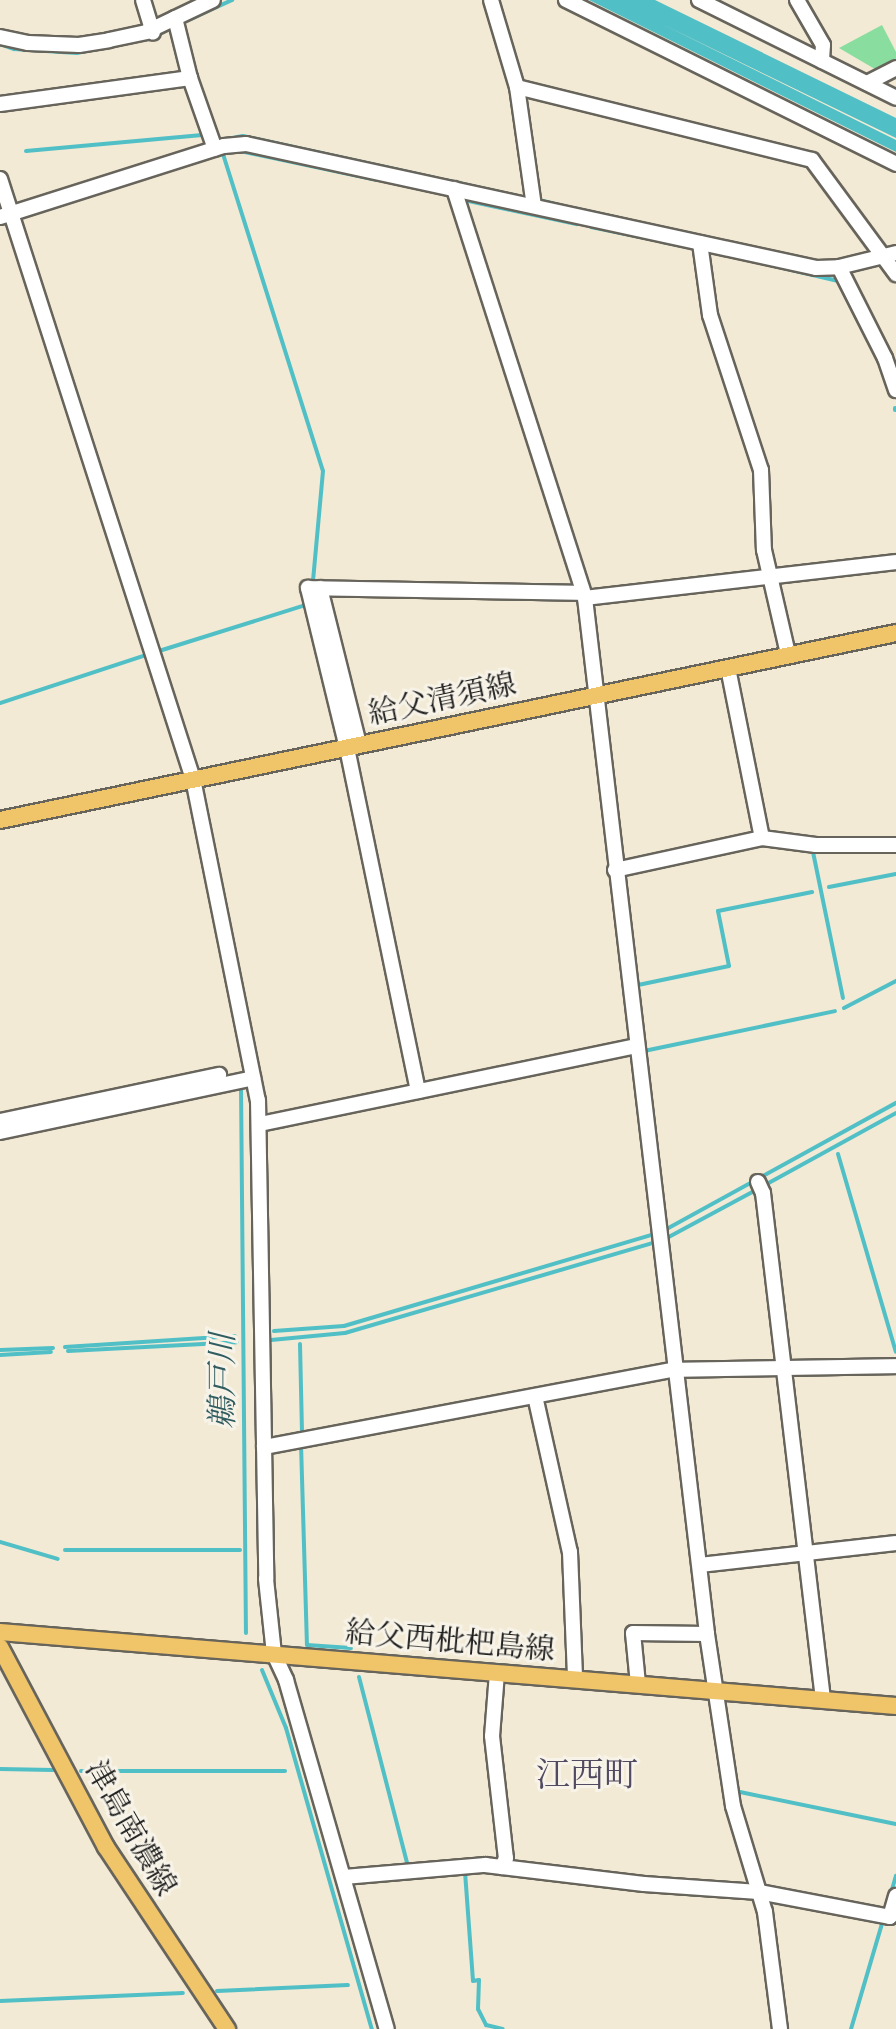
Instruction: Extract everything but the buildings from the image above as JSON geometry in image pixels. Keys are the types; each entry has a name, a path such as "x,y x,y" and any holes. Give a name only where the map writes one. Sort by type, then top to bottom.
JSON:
{"main road":[{"name":"給父清須線","path":"0,820 896,633"},
{"name":"給父西枇杷島線","path":"0,1632 896,1706"},
{"name":"津島南濃線","path":"0,1647 106,1847 227,2029"}],"street":[{"path":"143,0 153,31"},
{"path":"0,37 28,43 79,45 153,31 213,0"},
{"path":"491,0 517,87 534,206"},
{"path":"566,0 896,164"},
{"path":"699,0 896,98"},
{"path":"797,0 823,45 822,61"},
{"path":"175,18 190,78 215,149"},
{"path":"867,83 896,68"},
{"path":"0,104 190,78"},
{"path":"517,87 812,160 891,255 896,274"},
{"path":"6,216 215,149 246,144 816,268 839,267 891,255"},
{"path":"0,179 6,216 193,779 260,1124 266,1579 274,1654 286,1680 387,2029"},
{"path":"454,189 584,595 673,1370 707,1634 733,1806 759,1892 780,2029"},
{"path":"700,243 710,315 761,470 764,550 788,654"},
{"path":"839,267 885,358 896,390"},
{"path":"418,1091 353,746 308,588 584,595 896,562"},
{"path":"728,668 762,838"},
{"path":"615,870 762,838 816,845 896,845"},
{"path":"260,1124 637,1046"},
{"path":"6,1125 252,1073"},
{"path":"758,1182 763,1193 823,1699"},
{"path":"264,1447 673,1370 896,1366"},
{"path":"535,1396 570,1552 575,1679"},
{"path":"700,1565 896,1543"},
{"path":"638,1684 633,1633 707,1634"},
{"path":"497,1673 492,1736 506,1858 502,1867"},
{"path":"344,1877 485,1865 644,1884 759,1892 890,1917 896,1896"}],"green space":[{"path":"882,25 896,52 896,63 880,72 839,48"}],"water":[{"path":"589,0 655,0 896,118 896,138 662,24 896,140 896,152"}],"waterway":[{"path":"184,22 232,0"},
{"path":"156,36 171,28"},
{"path":"0,44 14,49 77,53 92,50"},
{"path":"26,151 202,135"},
{"path":"227,139 243,136 435,178"},
{"path":"240,151 376,180"},
{"path":"223,154 323,471 313,580"},
{"path":"445,180 527,198"},
{"path":"464,200 576,224"},
{"path":"539,200 563,206"},
{"path":"573,208 628,220"},
{"path":"591,227 655,240"},
{"path":"662,242 683,246"},
{"path":"770,265 838,281 880,364"},
{"path":"159,651 306,605"},
{"path":"0,703 143,656"},
{"path":"813,852 843,998"},
{"path":"829,887 896,874"},
{"path":"638,985 729,966 718,911 812,892"},
{"path":"844,1008 896,981"},
{"path":"644,1051 835,1011"},
{"name":"鵜戸川","path":"241,1086 246,1633"},
{"path":"663,1231 896,1103"},
{"path":"765,1185 896,1113"},
{"path":"269,1129 286,1126"},
{"path":"838,1154 896,1352"},
{"path":"665,1239 758,1189"},
{"path":"274,1331 344,1326 651,1235"},
{"path":"271,1340 345,1333 653,1243"},
{"path":"65,1347 235,1336"},
{"path":"68,1351 237,1342"},
{"path":"300,1344 302,1435"},
{"path":"0,1350 53,1348"},
{"path":"0,1355 51,1352"},
{"path":"301,1444 307,1645 351,1648"},
{"path":"0,1542 58,1559"},
{"path":"65,1550 240,1550"},
{"name":"鵜戸川","path":"262,1670 286,1728 372,2029"},
{"path":"359,1677 408,1867"},
{"path":"0,1769 53,1770"},
{"path":"81,1771 285,1771"},
{"path":"740,1792 896,1824"},
{"path":"465,1872 473,1981 479,1980 478,2009 486,2025 503,2029"},
{"path":"891,1893 896,1876"},
{"path":"851,2029 883,1920"},
{"path":"217,1991 348,1985"},
{"path":"0,2001 183,1993"}],"district":[{"name":"江西町","path":"587,1775"}]}
